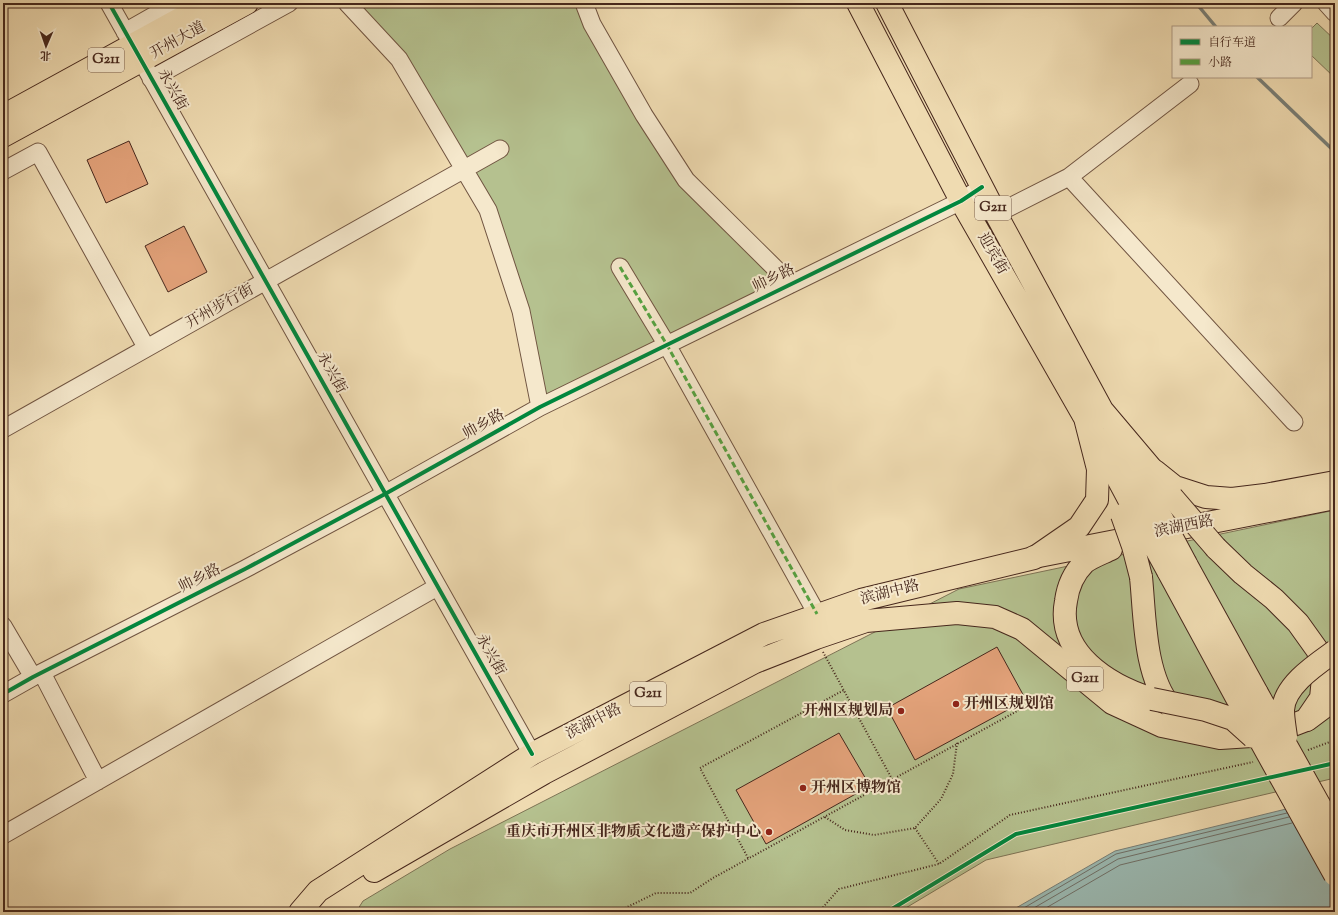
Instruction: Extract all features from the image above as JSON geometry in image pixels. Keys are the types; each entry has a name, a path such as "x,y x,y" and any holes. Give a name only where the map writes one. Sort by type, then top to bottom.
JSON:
{"main road":[{"name":"开州大道","path":"3,136 137,54 209,3"},
{"name":"开州大道","path":"3,116 248,3"},
{"name":"迎宾街","path":"858,3 961,201 1094,414"},
{"name":"迎宾街","path":"887,3 996,214 1094,414"},
{"name":"G211","path":"1094,414 1151,468 1145,506 1216,548 1289,613 1318,651 1323,678 1321,698 1306,720 1267,735 1220,738"},
{"name":"G211","path":"1034,558 1079,526 1097,500 1098,469 1094,414"},
{"path":"1094,414 1248,697 1298,748"},
{"path":"1151,468 1175,487 1206,497 1226,499 1264,496 1335,482"},
{"path":"1098,469 1145,506"},
{"name":"滨湖西路","path":"1034,558 1335,498"},
{"path":"1145,506 1133,546 1140,577 1153,670 1160,690 1171,707 1186,721 1220,738"},
{"path":"1287,507 1335,513"},
{"path":"1138,537 1085,562 1074,575 1068,588 1064,609 1067,634 1077,652 1094,669 1112,682 1131,692 1152,699 1206,710 1233,719 1258,753 1335,875"},
{"name":"滨湖中路","path":"300,912 318,891 532,754 764,634 817,614 861,600 1034,558"},
{"name":"滨湖中路","path":"316,912 326,899 544,773 755,662 816,638 866,621 957,613 995,617 1022,629 1112,703 1162,726 1220,738"},
{"path":"1335,651 1308,672 1291,689 1283,708 1298,748 1335,833"},
{"path":"1248,697 1258,753"},
{"path":"1306,720 1335,699"}],"street":[{"name":"永兴街","path":"108,3 532,754"},
{"path":"137,54 176,3"},
{"path":"137,54 289,3"},
{"path":"347,3 399,59 488,210 521,311 540,407"},
{"path":"584,3 592,24 644,115 686,180 791,284"},
{"path":"1279,18 1294,3"},
{"path":"1326,3 1335,13"},
{"path":"996,214 1069,177 1190,84"},
{"name":"开州步行街","path":"3,429 146,347 266,282 500,149"},
{"path":"3,170 38,152 146,347"},
{"path":"1069,177 1294,422"},
{"name":"帅乡路","path":"3,694 37,675 245,569 385,494 540,407 961,201 982,187"},
{"path":"620,267 667,345 817,614"},
{"path":"3,835 438,587"},
{"path":"3,626 37,675 98,781"}],"path":[{"path":"816,638 892,779"},
{"path":"748,858 700,768 844,690"},
{"path":"617,912 656,892 690,893 748,858 1040,699"},
{"path":"1298,748 1335,740"},
{"path":"824,817 845,830 874,835 915,828 941,799 953,774 957,743"},
{"path":"819,912 839,889 939,864 1010,815 1258,753"},
{"path":"915,828 939,864"}],"green space":[{"path":"347,3 584,3 686,180 791,284 540,407 488,210 399,59"},
{"path":"1317,23 1335,40 1335,78 1312,56 1312,28"},
{"path":"1335,510 1335,778 986,860 899,912 356,912 363,901 450,849 959,589"}],"water":[{"path":"1335,797 1335,912 1009,912 1115,851"}],"building":[{"path":"129,141 148,184 106,203 87,160"},
{"path":"184,226 207,272 168,292 145,246"},
{"name":"开州区规划馆","path":"997,647 1026,700 915,760 887,708"},
{"name":"开州区博物馆","path":"839,733 870,786 766,844 736,790"}],"waterway":[{"path":"1196,3 1215,26"},
{"path":"1258,78 1335,152"}],"marked path":[{"path":"620,267 667,345 817,614"}],"cycle path":[{"path":"109,3 532,754"},
{"path":"3,694 33,677 245,569 385,494 540,407 961,201 982,187"},
{"path":"887,912 1016,834 1335,763"}],"place":[{"name":"开州区规划馆","path":"956,704"},
{"name":"开州区规划局","path":"901,711"},
{"name":"开州区博物馆","path":"803,788"},
{"name":"重庆市开州区非物质文化遗产保护中心","path":"769,832"}]}
